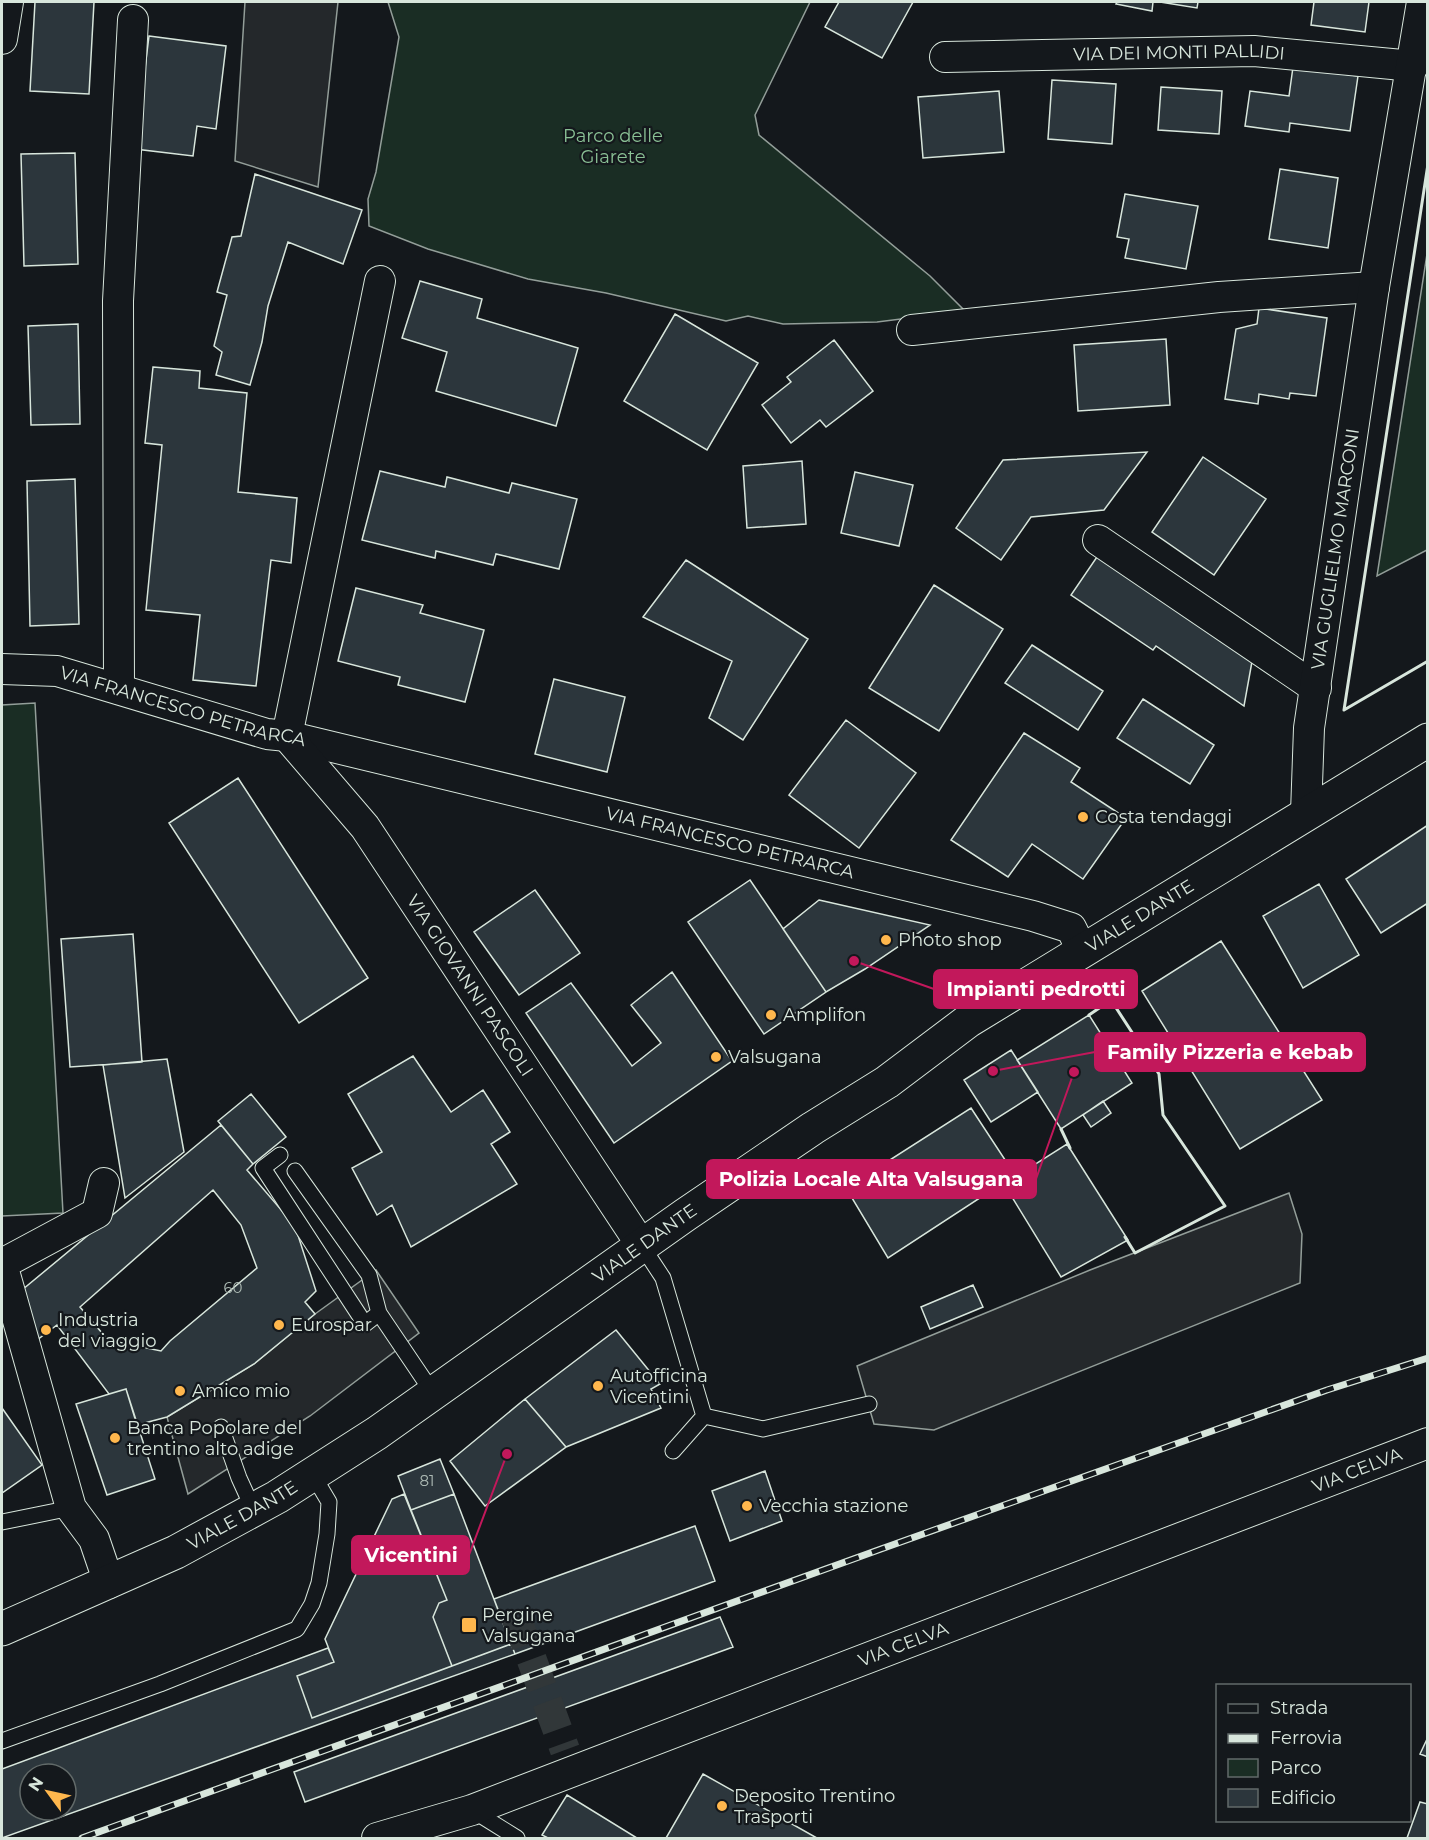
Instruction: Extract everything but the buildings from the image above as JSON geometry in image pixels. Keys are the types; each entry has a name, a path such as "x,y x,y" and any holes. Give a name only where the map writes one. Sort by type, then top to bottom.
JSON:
{"main road":[{"name":"VIALE DANTE","path":"2,1629 176,1552 254,1511 313,1475 813,1128 887,1082 968,1022 1082,950 1428,740"}],"street":[{"path":"2,39 8,2"},
{"name":"VIA GUGLIELMO MARCONI","path":"1306,813 1309,728 1374,287 1422,2"},
{"path":"119,689 118,300 133,20"},
{"name":"VIA DEI MONTI PALLIDI","path":"945,57 1254,51 1413,66"},
{"path":"287,736 380,281"},
{"path":"912,330 1219,297 1374,287"},
{"path":"1098,540 1316,688"},
{"name":"VIA FRANCESCO PETRARCA","path":"2,669 57,672 267,734 287,736 364,754 1033,915 1071,928 1082,950"},
{"name":"VIA GIOVANNI PASCOLI","path":"287,736 365,827 642,1246"},
{"path":"333,789 364,754"},
{"path":"105,1183 97,1213 2,1264 71,1508 94,1539 109,1583"},
{"name":"VIA CELVA","path":"377,1839 472,1810 569,1761 1428,1443"}],"lane":[{"path":"280,1155 263,1168 365,1324 379,1313"},
{"path":"295,1171 369,1275 379,1313 433,1393"},
{"path":"642,1246 663,1278 704,1416"},
{"path":"704,1416 764,1429 869,1404"},
{"path":"673,1451 704,1416"},
{"path":"221,1427 239,1479 254,1511"},
{"path":"2,1741 138,1692 297,1629 312,1604 319,1583 327,1534 329,1502 313,1475"},
{"path":"2,1522 71,1508"},
{"path":"472,1810 518,1839"}],"green space":[{"name":"Parco delle Giarete","path":"388,2 810,2 755,115 759,135 930,276 965,311 877,322 783,324 748,316 726,321 606,293 528,279 428,249 369,226 368,199 376,172 399,37"},
{"path":"1427,254 1427,550 1377,576"},
{"path":"35,703 63,1213 2,1216 2,705"}],"shaded area":[{"path":"245,2 338,2 318,187 235,161"},
{"path":"1289,1193 1302,1234 1300,1283 934,1430 874,1424 857,1366 1090,1270"},
{"path":"376,1270 419,1333 310,1416 188,1494 167,1417 254,1364 315,1314"}],"tunnel":[{"path":"516,1617 565,1750"}],"railway":[{"path":"82,1838 881,1549 1327,1390 1428,1358"}],"wall":[{"path":"1428,164 1344,710 1428,661"},
{"path":"1089,1015 1111,1000 1159,1074 1163,1115 1225,1206 1135,1253 1125,1237"},
{"path":"1061,1129 1070,1148"}],"place":[{"name":"Costa tendaggi","path":"1083,817"},
{"name":"Photo shop","path":"886,940"},
{"name":"Impianti pedrotti","path":"854,961"},
{"name":"Amplifon","path":"771,1015"},
{"name":"Valsugana","path":"716,1057"},
{"name":"Family Pizzeria e kebab","path":"993,1071"},
{"name":"Polizia Locale Alta Valsugana","path":"1074,1072"},
{"name":"Eurospar","path":"279,1325"},
{"name":"Industria del viaggio","path":"46,1330"},
{"name":"Autofficina Vicentini","path":"598,1386"},
{"name":"Amico mio","path":"180,1391"},
{"name":"Banca Popolare del trentino alto adige","path":"115,1438"},
{"name":"Vicentini","path":"507,1454"},
{"name":"Vecchia stazione","path":"747,1506"},
{"name":"Pergine Valsugana","path":"469,1625"},
{"name":"Deposito Trentino Trasporti","path":"722,1806"}]}
